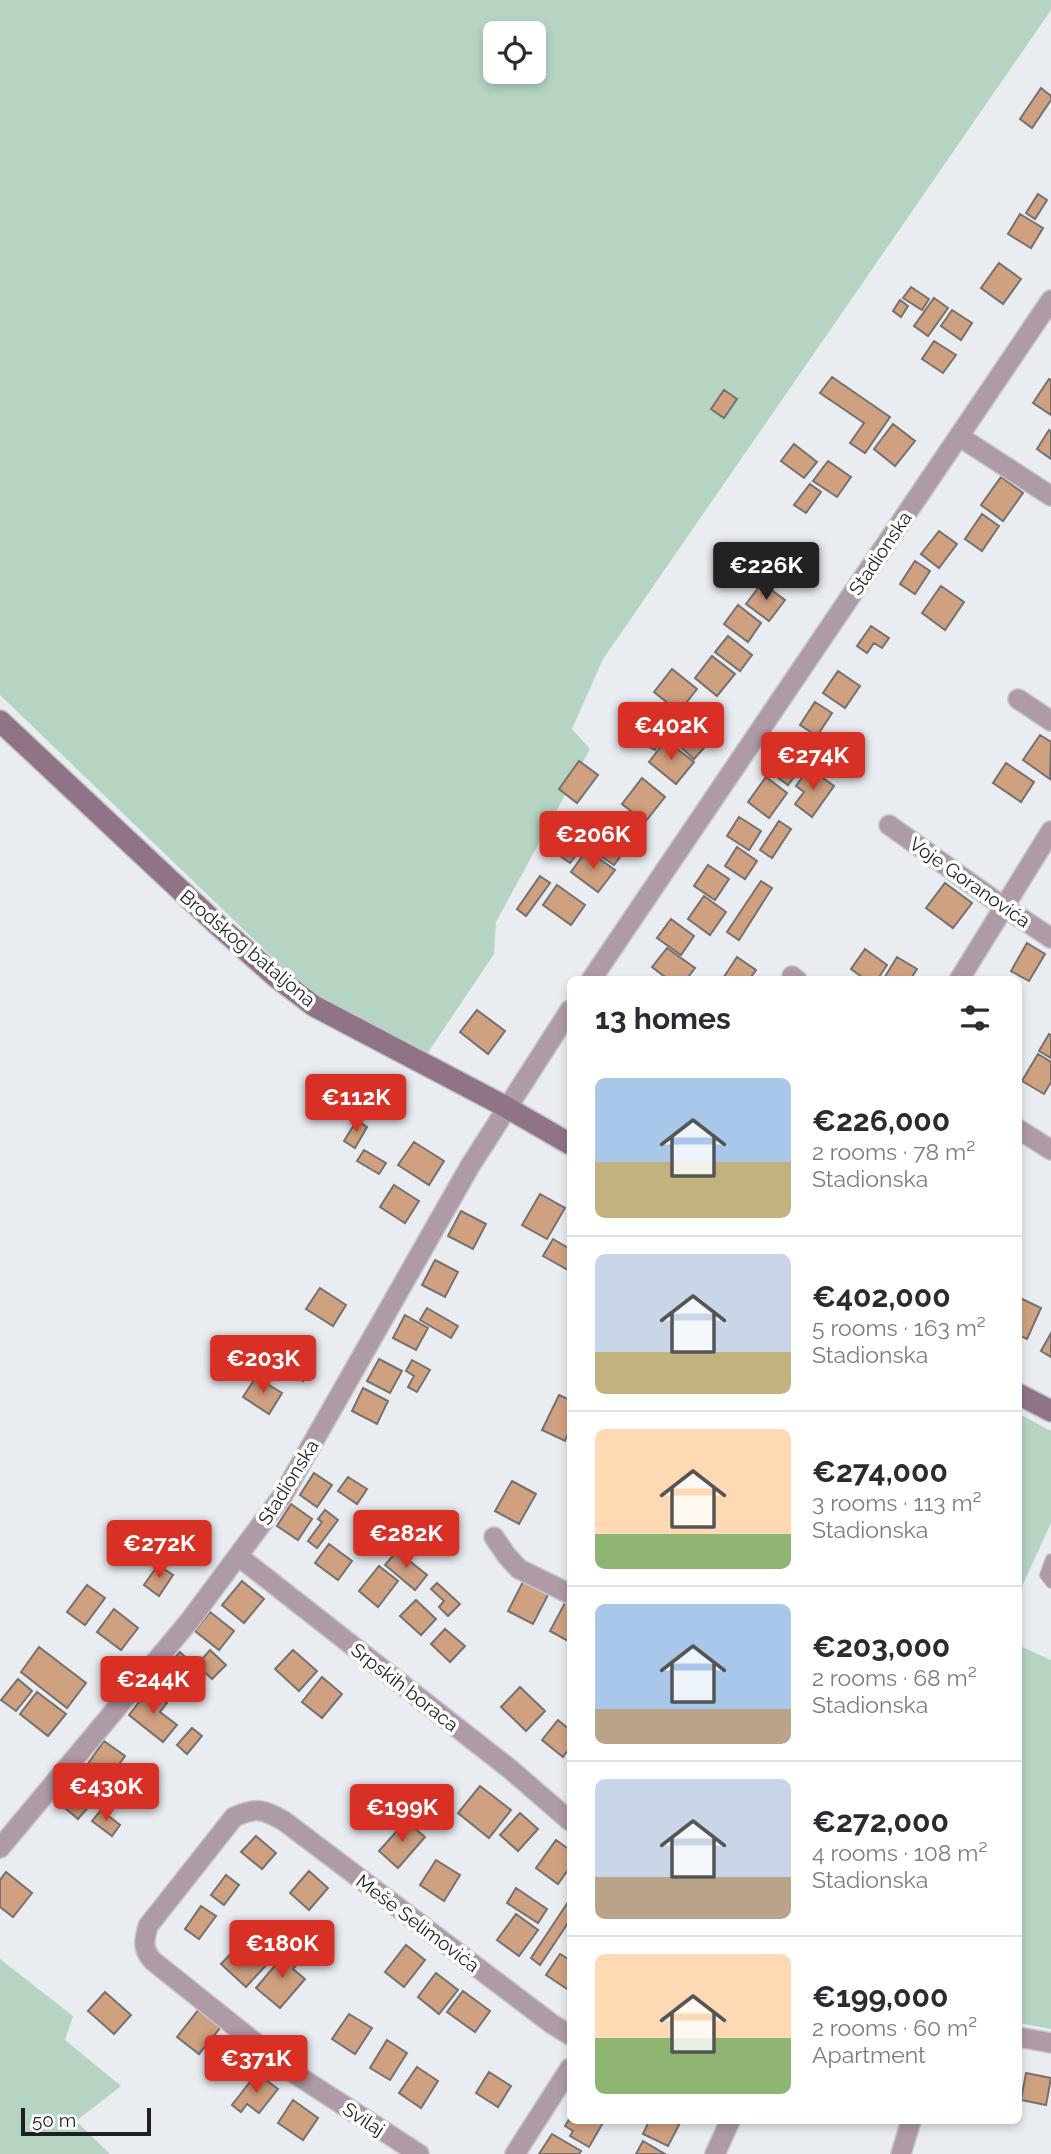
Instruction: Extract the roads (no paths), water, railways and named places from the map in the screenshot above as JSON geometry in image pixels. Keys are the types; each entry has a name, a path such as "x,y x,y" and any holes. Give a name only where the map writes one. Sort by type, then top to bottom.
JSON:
{"street":[{"name":"Stadionska","path":"594,976 1051,300"},
{"path":"960,437 1051,496"},
{"path":"1018,699 1051,721"},
{"name":"Brodskog bataljona","path":"0,721 221,928 304,999 567,1142"},
{"name":"Voje Goranovića","path":"889,825 1051,938"},
{"path":"961,976 1051,831"},
{"name":"Stadionska","path":"0,1848 191,1619 283,1495 470,1166 567,1015"},
{"path":"1022,1132 1051,1150"},
{"path":"1022,1396 1051,1411"},
{"path":"494,1537 519,1569 567,1593"},
{"name":"Srpskih boraca","path":"238,1556 510,1769 567,1818"},
{"name":"Svilaj","path":"266,1811 250,1810 233,1817 148,1926 143,1942 146,1953 292,2072 419,2154"},
{"name":"Meše Selimovića","path":"266,1811 284,1821 567,2033"},
{"path":"1022,2037 1051,2043"},
{"path":"515,2154 567,2073"},
{"path":"715,2154 729,2124"},
{"path":"901,2154 910,2124"}],"lane":[{"path":"1051,1559 1045,1575 1051,1583"}]}
